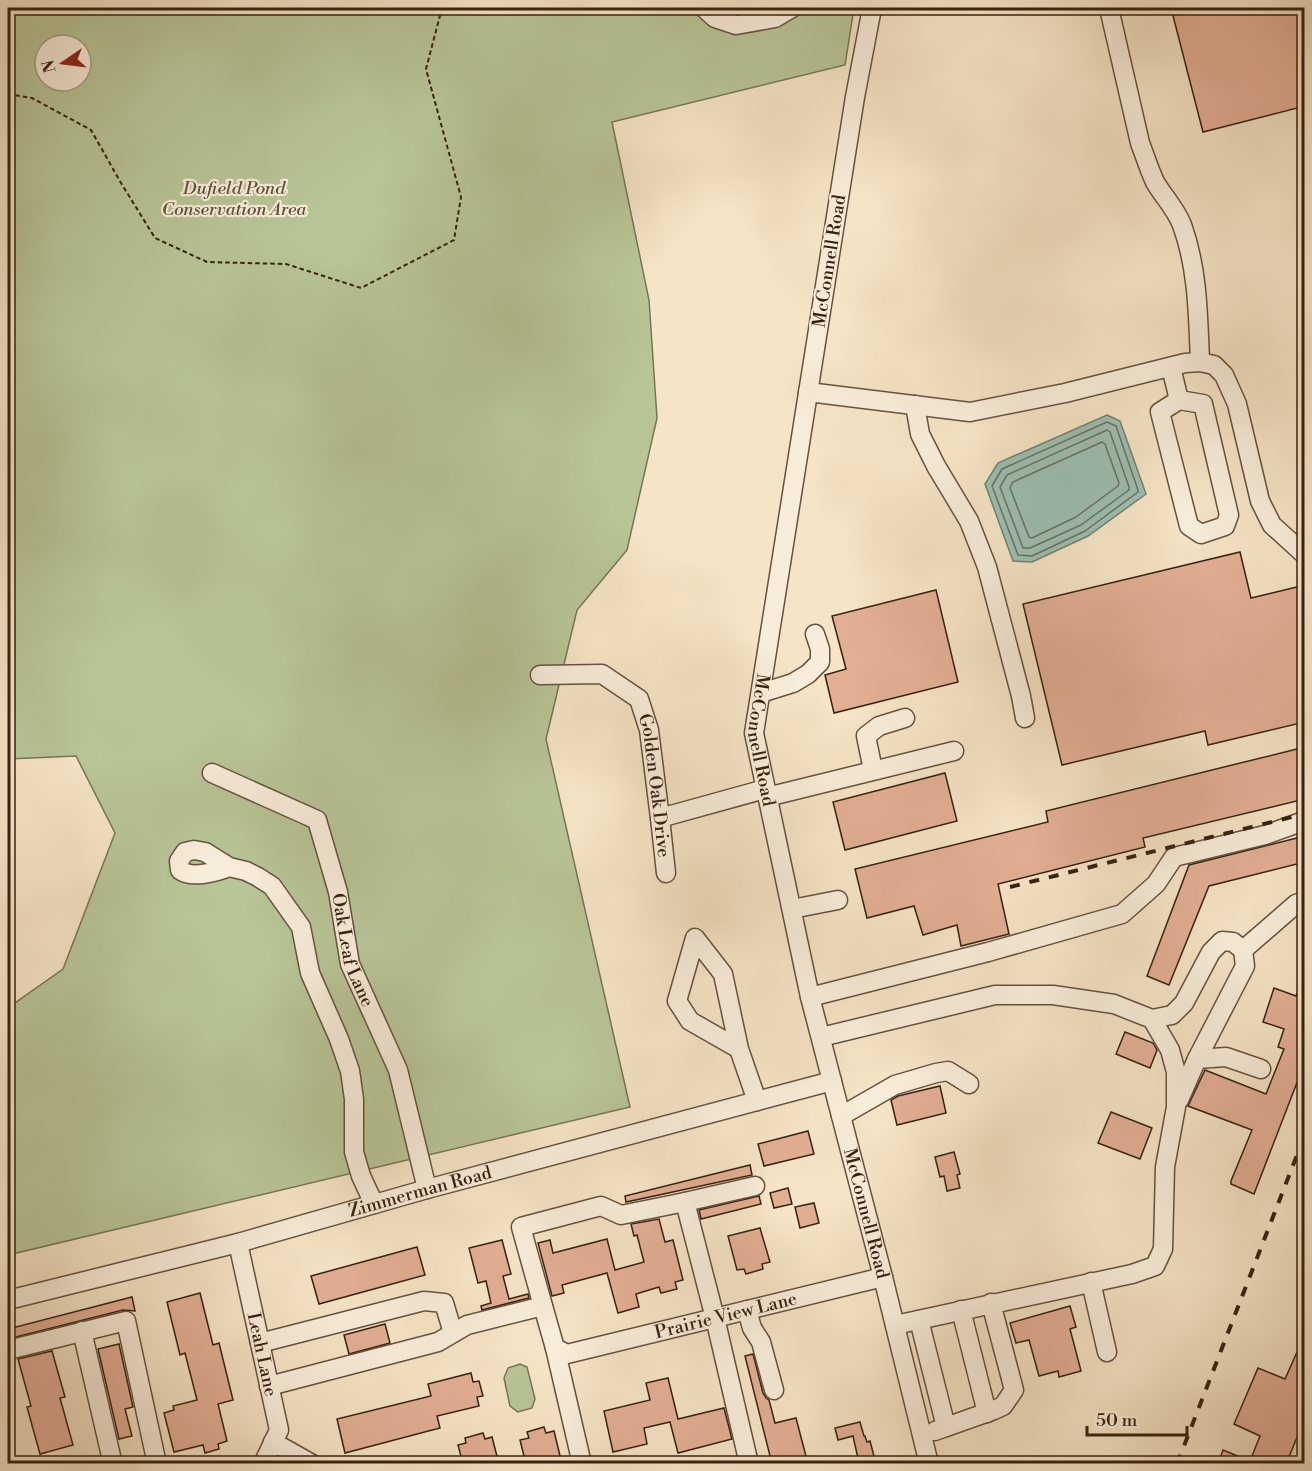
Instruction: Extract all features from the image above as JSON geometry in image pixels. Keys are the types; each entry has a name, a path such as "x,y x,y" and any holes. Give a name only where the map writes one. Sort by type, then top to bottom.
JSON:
{"street":[{"path":"704,8 715,18 736,25 776,18 792,8"},
{"path":"726,8 736,25"},
{"name":"McConnell Road","path":"872,8 855,97 754,734 810,997 929,1464"},
{"path":"1108,8 1140,142 1155,183 1181,222 1190,255 1196,284 1200,362"},
{"path":"808,392 970,412 1065,393 1171,367 1200,362 1214,365 1224,375 1237,404 1260,501 1272,525 1305,554"},
{"path":"1171,367 1179,400"},
{"path":"1179,400 1203,404 1229,515 1225,526 1201,534 1189,526 1160,412 1179,400"},
{"path":"915,405 920,434 969,521 987,567 1022,696 1025,718"},
{"path":"761,693 794,683 820,662 820,649 815,634"},
{"name":"Golden Oak Drive","path":"540,675 602,674 639,699 649,730 666,873"},
{"path":"873,771 866,736 879,726 905,718"},
{"path":"660,818 954,751"},
{"name":"Oak Leaf Lane","path":"212,773 318,820 338,892 350,964 398,1070 427,1189"},
{"path":"810,997 988,952 1122,914 1156,884 1174,857 1265,835 1305,821"},
{"path":"230,867 246,871 272,886 301,927 310,973 339,1038 350,1071 354,1100 354,1152 361,1176 374,1204"},
{"path":"792,909 838,900"},
{"path":"1242,950 1296,904 1305,901"},
{"path":"740,1049 690,1020 677,1000 695,938 723,974 740,1049 757,1101"},
{"path":"821,1037 995,995 1053,995 1114,1004 1152,1019 1172,1015 1184,1003 1211,952 1222,941 1233,942 1242,950 1245,966 1197,1059 1176,1107"},
{"path":"895,1325 1132,1274 1155,1266 1163,1249 1165,1167 1176,1107 1176,1072 1170,1050 1152,1019"},
{"path":"1197,1059 1226,1057 1261,1069"},
{"path":"841,1116 895,1085 936,1073 948,1071 969,1084"},
{"name":"Zimmerman Road","path":"8,1300 238,1243 427,1189 832,1081"},
{"path":"582,1464 561,1351 543,1306 521,1227 601,1206 621,1215 755,1185"},
{"path":"686,1202 749,1464"},
{"name":"Leah Lane","path":"238,1243 279,1430 263,1464"},
{"name":"Prairie View Lane","path":"561,1351 715,1318 883,1277"},
{"path":"1091,1282 1107,1352"},
{"path":"260,1343 424,1301 444,1303 453,1333"},
{"path":"922,1436 1003,1406 1014,1390 992,1304"},
{"path":"269,1386 438,1342 467,1325 543,1306"},
{"path":"747,1310 752,1328 761,1342 774,1390"},
{"path":"961,1310 987,1413"},
{"path":"919,1320 946,1427"},
{"path":"8,1350 126,1321 157,1464"},
{"path":"82,1331 111,1464"},
{"path":"273,1442 312,1464"}],"path":[{"path":"8,94 32,99 91,130 155,238 207,262 286,264 361,288 454,240 461,197 426,69 442,8"}],"green space":[{"name":"Dufield Pond Conservation Area","path":"8,8 854,8 845,65 612,122 649,300 657,418 627,550 577,610 546,739 630,1107 8,1255 8,1008 63,969 115,833 76,756 8,759"},
{"path":"520,1364 527,1367 535,1399 532,1408 518,1412 510,1406 504,1378 508,1368"}],"water":[{"path":"1107,415 1120,421 1146,494 1088,536 1032,562 1013,561 985,484 998,463"}],"building":[{"path":"1171,8 1305,8 1305,106 1203,132"},
{"path":"1240,552 1251,598 1305,585 1305,722 1208,745 1205,731 1062,765 1023,604"},
{"path":"936,590 958,682 834,713 825,675 846,669 832,616"},
{"path":"1305,747 1305,799 1143,838 1145,847 998,884 1009,934 961,946 957,925 923,935 914,906 867,918 855,869 1048,822 1046,811"},
{"path":"945,773 957,821 845,850 833,802"},
{"path":"1305,836 1305,862 1209,886 1169,985 1147,976 1189,865"},
{"path":"1303,977 1305,977 1305,1051 1299,1065 1303,1067 1254,1194 1231,1184 1252,1130 1188,1106 1205,1070 1266,1094 1284,1049 1278,1047 1284,1029 1263,1022 1274,988 1296,996"},
{"path":"1125,1032 1153,1043 1157,1050 1150,1068 1116,1054"},
{"path":"940,1086 946,1113 897,1125 891,1100 898,1096"},
{"path":"1111,1112 1152,1128 1140,1159 1098,1143"},
{"path":"808,1131 814,1154 764,1166 758,1144"},
{"path":"954,1152 960,1174 957,1175 960,1188 947,1191 944,1176 940,1177 935,1157"},
{"path":"750,1165 752,1175 626,1202 625,1196"},
{"path":"788,1188 792,1204 774,1208 770,1193"},
{"path":"759,1196 761,1204 701,1219 699,1210"},
{"path":"814,1203 819,1223 800,1228 795,1207"},
{"path":"659,1219 665,1242 673,1240 683,1280 675,1282 677,1289 661,1293 659,1287 636,1294 639,1307 618,1313 607,1273 562,1285 564,1293 552,1296 538,1243 550,1240 553,1253 607,1239 615,1270 644,1262 637,1235 634,1236 631,1224"},
{"path":"760,1228 770,1262 762,1264 763,1269 746,1274 744,1269 737,1270 728,1236"},
{"path":"502,1240 511,1274 503,1276 509,1299 528,1294 529,1298 482,1310 481,1306 491,1303 486,1281 478,1283 469,1248"},
{"path":"417,1247 425,1275 319,1304 311,1276"},
{"path":"200,1293 213,1345 219,1343 233,1400 218,1404 227,1441 218,1444 219,1449 205,1453 203,1445 174,1452 164,1413 174,1410 173,1406 197,1400 185,1353 180,1355 167,1302"},
{"path":"132,1297 135,1311 123,1310 8,1339 8,1329"},
{"path":"1070,1306 1076,1327 1070,1329 1081,1371 1059,1377 1058,1371 1039,1376 1029,1340 1016,1343 1010,1323"},
{"path":"385,1324 390,1343 349,1354 344,1335"},
{"path":"1305,1334 1305,1418 1286,1464 1218,1464 1223,1450 1250,1461 1260,1436 1234,1424 1258,1368 1285,1379"},
{"path":"119,1344 133,1407 125,1409 132,1436 119,1439 98,1349"},
{"path":"52,1351 65,1397 60,1398 73,1445 40,1454 27,1407 31,1406 18,1359"},
{"path":"753,1354 763,1393 769,1400 775,1423 796,1418 808,1464 772,1464 745,1356"},
{"path":"471,1373 473,1382 479,1381 483,1396 477,1397 479,1406 437,1416 440,1428 345,1453 337,1419 431,1396 428,1384"},
{"path":"668,1378 678,1419 724,1408 732,1439 678,1453 670,1422 644,1428 647,1444 613,1452 604,1411 650,1400 646,1383"},
{"path":"860,1422 867,1442 870,1441 875,1460 859,1463 853,1436 838,1440 835,1428"},
{"path":"544,1427 546,1433 554,1431 562,1464 526,1464 520,1440 529,1438 527,1432"},
{"path":"483,1433 485,1439 492,1437 499,1464 463,1464 458,1445 466,1443 465,1438"}],"railway":[{"path":"1010,887 1304,814"},
{"path":"1177,1464 1304,1137"}]}
